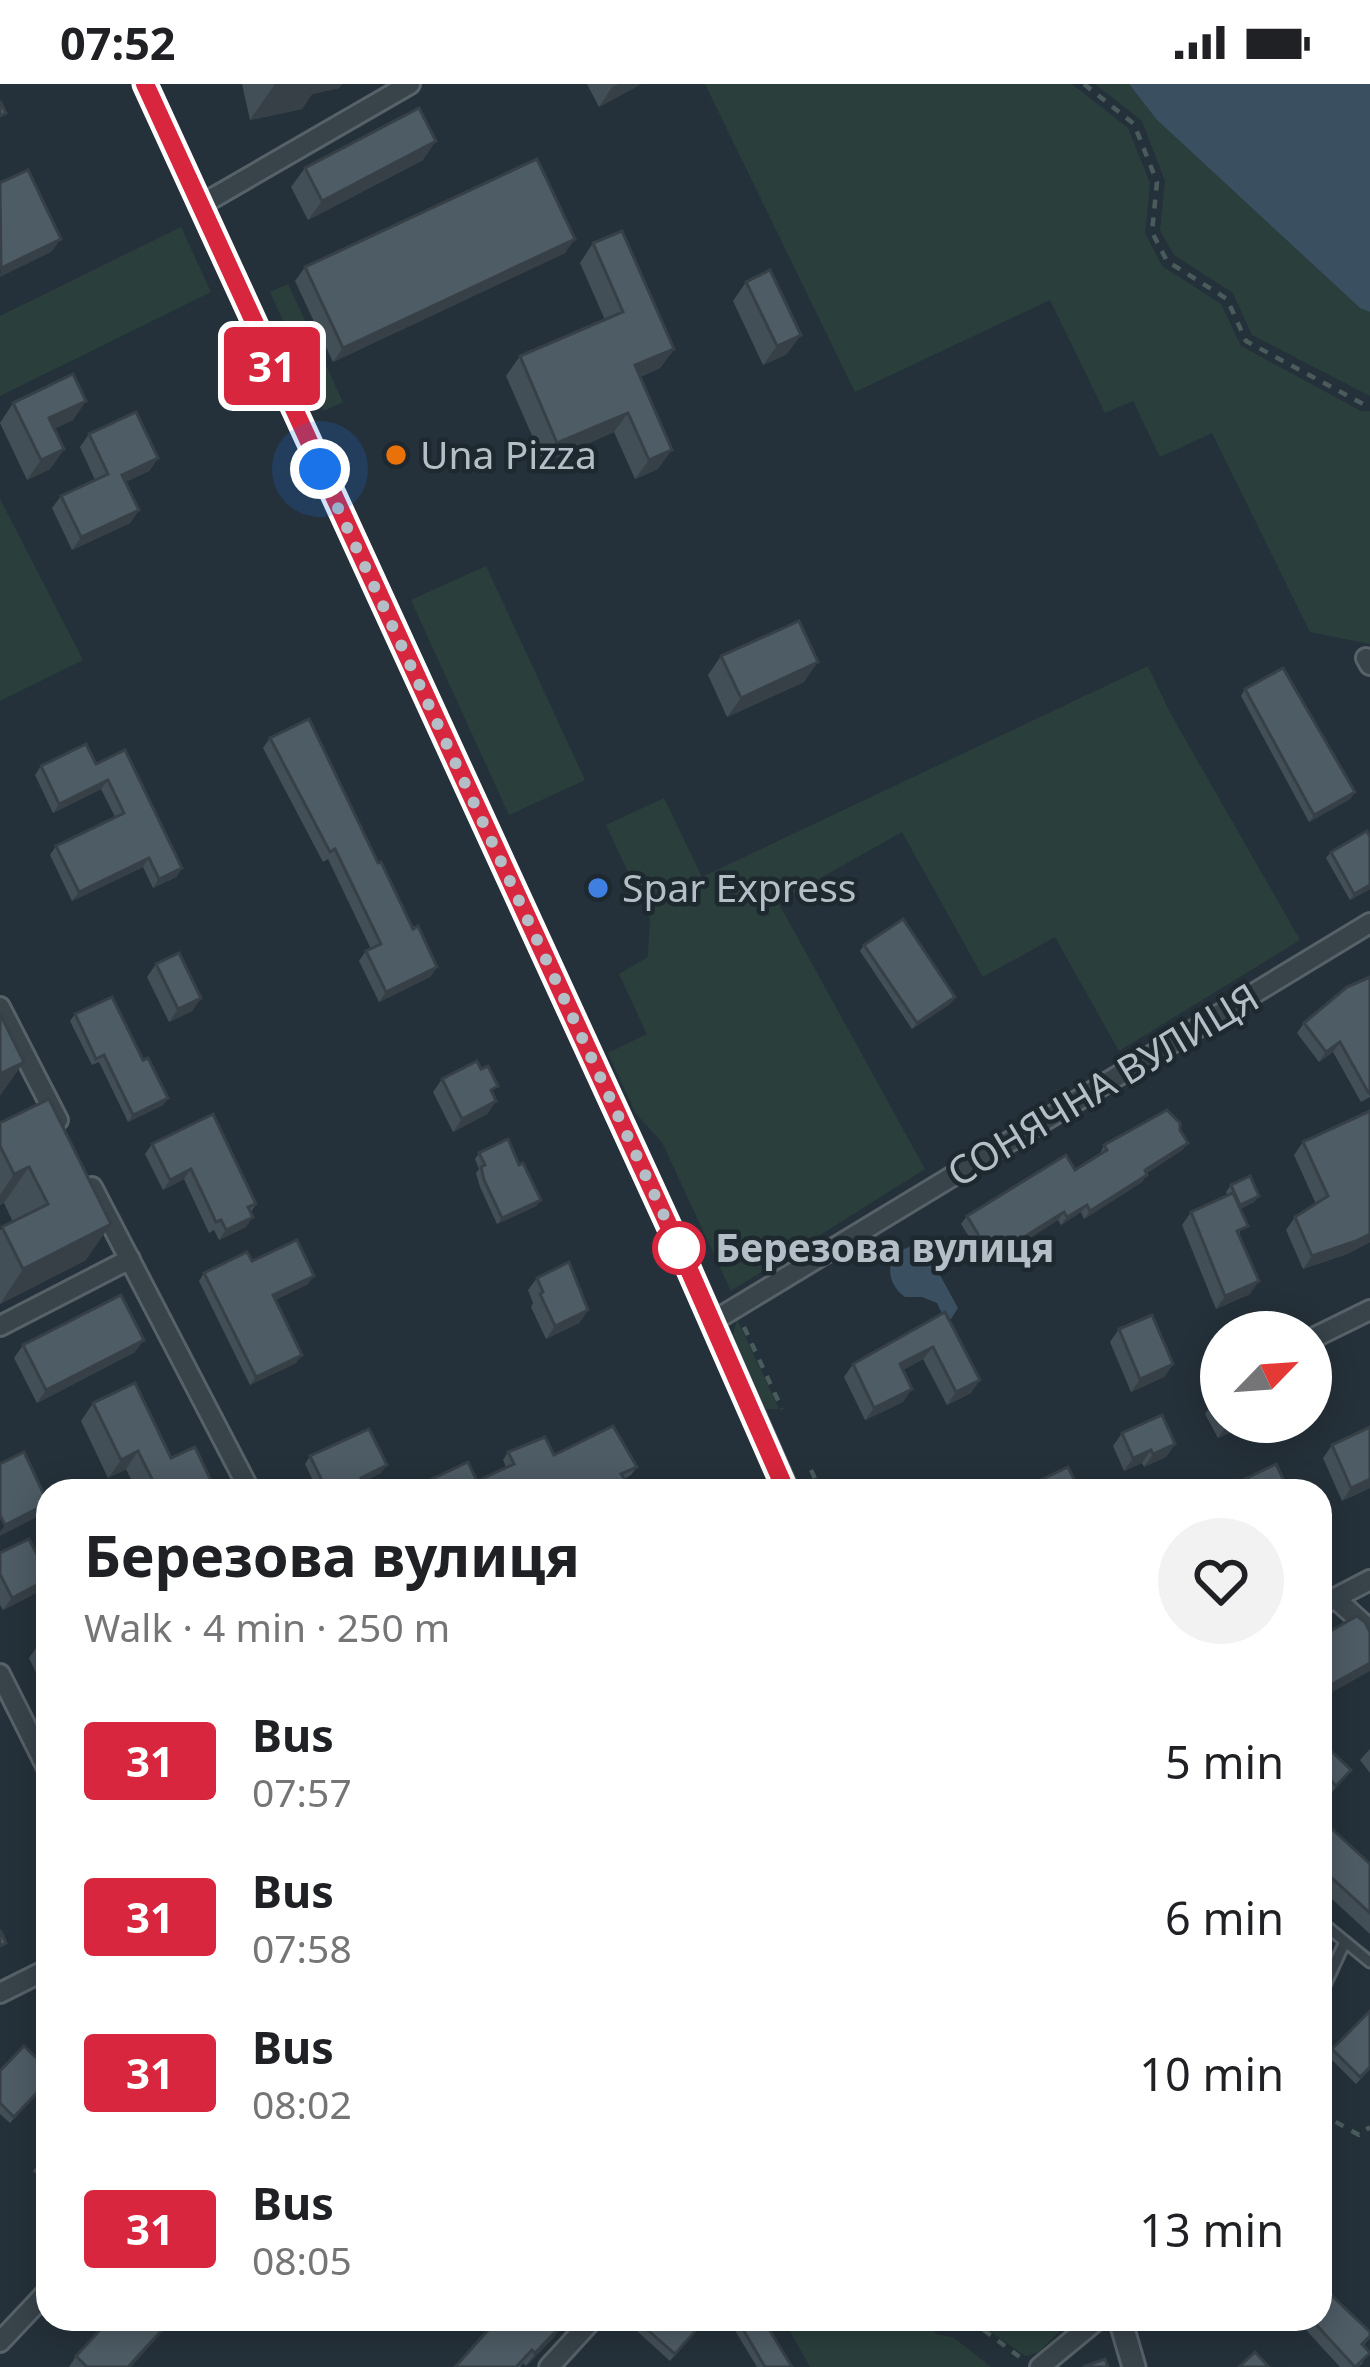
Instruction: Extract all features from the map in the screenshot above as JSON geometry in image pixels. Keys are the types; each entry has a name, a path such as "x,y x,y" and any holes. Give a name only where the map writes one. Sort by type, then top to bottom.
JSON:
{"street":[{"path":"145,84 782,1479"},
{"path":"199,206 410,84"},
{"name":"СОНЯЧНА ВУЛИЦЯ","path":"712,1322 1370,923"},
{"path":"0,1007 67,1139"},
{"path":"88,1178 244,1479"},
{"path":"0,1326 130,1258"},
{"path":"1332,1329 1370,1310"},
{"path":"1332,1599 1370,1580"},
{"path":"1332,1605 1370,1630"},
{"path":"0,1674 36,1746"},
{"path":"0,1993 36,1975"},
{"path":"0,2342 36,2304"},
{"path":"549,2367 582,2331"},
{"path":"1036,2363 1080,2331"},
{"path":"1124,2331 1134,2367"}],"lane":[{"path":"1332,1932 1370,1961"},
{"path":"1332,1970 1344,1944"}],"path":[{"path":"1084,84 1134,124 1157,182 1152,232 1167,261 1227,299 1246,341 1370,404"},
{"path":"740,1317 782,1409"},
{"path":"811,1470 815,1479"},
{"path":"1332,2120 1360,2135 1370,2127"},
{"path":"984,2331 1014,2355 1036,2363"}],"green space":[{"path":"705,84 1072,84 1128,128 1150,183 1145,233 1162,266 1221,304 1241,346 1361,411 1370,411 1370,644 1310,632 1212,433 1160,457 1133,401 1105,413 1050,300 855,392"},
{"path":"1095,84 1129,84 1157,120 1360,308 1370,312 1370,396 1252,335 1233,293 1174,255 1160,230 1165,181 1142,121"},
{"path":"181,227 211,292 0,396 0,316"},
{"path":"288,284 343,402 324,411 270,292"},
{"path":"0,499 83,660 0,701"},
{"path":"486,566 585,780 509,815 411,600"},
{"path":"1148,666 1300,940 1119,1051 1055,937 983,977 902,832 778,902 925,1169 731,1291 662,1142 636,1114 608,1053 647,1034 619,974 648,957 650,919 606,825 664,798 702,877"},
{"path":"737,1319 779,1409 766,1409 733,1336"},
{"path":"790,2331 935,2331 953,2337 991,2367 810,2367"},
{"path":"990,2331 1059,2331 1038,2353 1025,2356"}],"water":[{"path":"1129,84 1370,84 1370,312 1360,308 1157,120"},
{"path":"916,1245 930,1257 958,1308 951,1319 943,1316 937,1303 905,1297 893,1283 893,1260"}],"building":[{"path":"419,108 436,141 322,201 305,168"},
{"path":"537,159 575,239 343,348 305,267"},
{"path":"28,170 61,239 1,268 0,183"},
{"path":"622,231 674,349 635,365 672,450 649,460 628,413 557,443 520,356 623,312 593,243"},
{"path":"770,270 801,335 777,346 746,282"},
{"path":"73,374 86,401 49,418 64,449 41,460 13,403"},
{"path":"136,412 158,458 122,475 139,510 81,537 61,496 108,474 89,434"},
{"path":"799,621 818,662 741,698 721,656"},
{"path":"1283,668 1355,792 1314,815 1245,689"},
{"path":"309,719 378,863 413,929 418,926 437,967 386,992 366,951 381,944 335,849 330,852 270,738"},
{"path":"86,744 96,764 125,750 182,868 159,879 149,858 79,892 56,846 124,813 108,780 59,804 41,766"},
{"path":"1367,831 1370,885 1354,894 1331,852"},
{"path":"903,919 955,997 917,1023 864,945"},
{"path":"179,953 201,998 178,1009 156,964"},
{"path":"1370,977 1368,1092 1340,1042 1326,1052 1304,1023 1347,987"},
{"path":"112,997 168,1098 133,1115 104,1055 96,1059 75,1014"},
{"path":"0,1014 24,1062 0,1074"},
{"path":"477,1061 481,1069 488,1066 498,1086 491,1090 496,1101 462,1119 442,1079"},
{"path":"49,1099 111,1224 23,1269 2,1227 48,1204 29,1167 14,1174 0,1146 0,1123"},
{"path":"1167,1110 1180,1123 1188,1143 1090,1211 1087,1205 1067,1217 1064,1212 992,1257 967,1216 1066,1155 1075,1170 1107,1150 1104,1145"},
{"path":"1370,1111 1370,1234 1312,1256 1295,1217 1328,1196 1303,1142"},
{"path":"213,1114 256,1204 248,1207 253,1217 226,1230 221,1220 216,1222 191,1169 170,1180 152,1144"},
{"path":"508,1139 541,1200 502,1218 484,1180 481,1167 485,1165 479,1153"},
{"path":"1250,1176 1259,1196 1240,1205 1231,1185"},
{"path":"1233,1193 1248,1226 1237,1231 1259,1281 1225,1296 1191,1212"},
{"path":"297,1240 314,1276 273,1295 302,1355 256,1377 204,1273 247,1252 252,1261"},
{"path":"569,1262 588,1310 555,1326 537,1278"},
{"path":"121,1295 144,1340 46,1390 23,1345"},
{"path":"945,1312 980,1380 956,1392 933,1347 900,1364 912,1389 874,1408 853,1364"},
{"path":"1152,1315 1173,1364 1140,1379 1119,1329"},
{"path":"135,1383 171,1458 195,1447 210,1479 152,1479 138,1451 121,1460 93,1403"},
{"path":"1162,1415 1175,1444 1133,1458 1122,1433"},
{"path":"613,1426 637,1467 621,1474 624,1479 481,1479 514,1464 508,1452 545,1437 554,1455"},
{"path":"1370,1427 1370,1479 1351,1488 1332,1445"},
{"path":"369,1429 387,1465 361,1479 321,1479 310,1456"},
{"path":"24,1452 37,1479 36,1509 5,1525 0,1515 0,1464"},
{"path":"468,1462 476,1479 432,1479"},
{"path":"1276,1464 1283,1479 1245,1479"},
{"path":"1068,1467 1074,1479 1043,1479"},
{"path":"29,1539 36,1553 36,1585 12,1598 0,1574 0,1553"},
{"path":"1357,1616 1365,1622 1370,1632 1370,1663 1332,1684 1332,1630"},
{"path":"1332,1752 1351,1770 1336,1786 1332,1782"},
{"path":"1332,1829 1370,1864 1370,1913 1332,1878"},
{"path":"1370,2011 1370,2067 1360,2077 1332,2049"},
{"path":"24,2046 36,2058 36,2094 14,2117 0,2103 0,2071"},
{"path":"1332,2296 1370,2332 1362,2344 1370,2353 1355,2367 1322,2331 1332,2331"},
{"path":"99,2331 161,2331 128,2367 87,2367 76,2356"},
{"path":"487,2331 556,2331 516,2367 455,2367"},
{"path":"649,2331 695,2331 675,2354"},
{"path":"744,2331 770,2331 792,2367 765,2367"},
{"path":"1255,2352 1269,2367 1239,2367"},
{"path":"1105,2359 1108,2367 1083,2367"}],"bus line":[{"name":"31","path":"145,84 781,1479"}],"place":[{"name":"Una Pizza","path":"396,455"},
{"name":"Spar Express","path":"598,888"},
{"name":"Березова вулиця","path":"679,1248"}],"route":[{"path":"320,469 679,1248"}]}
